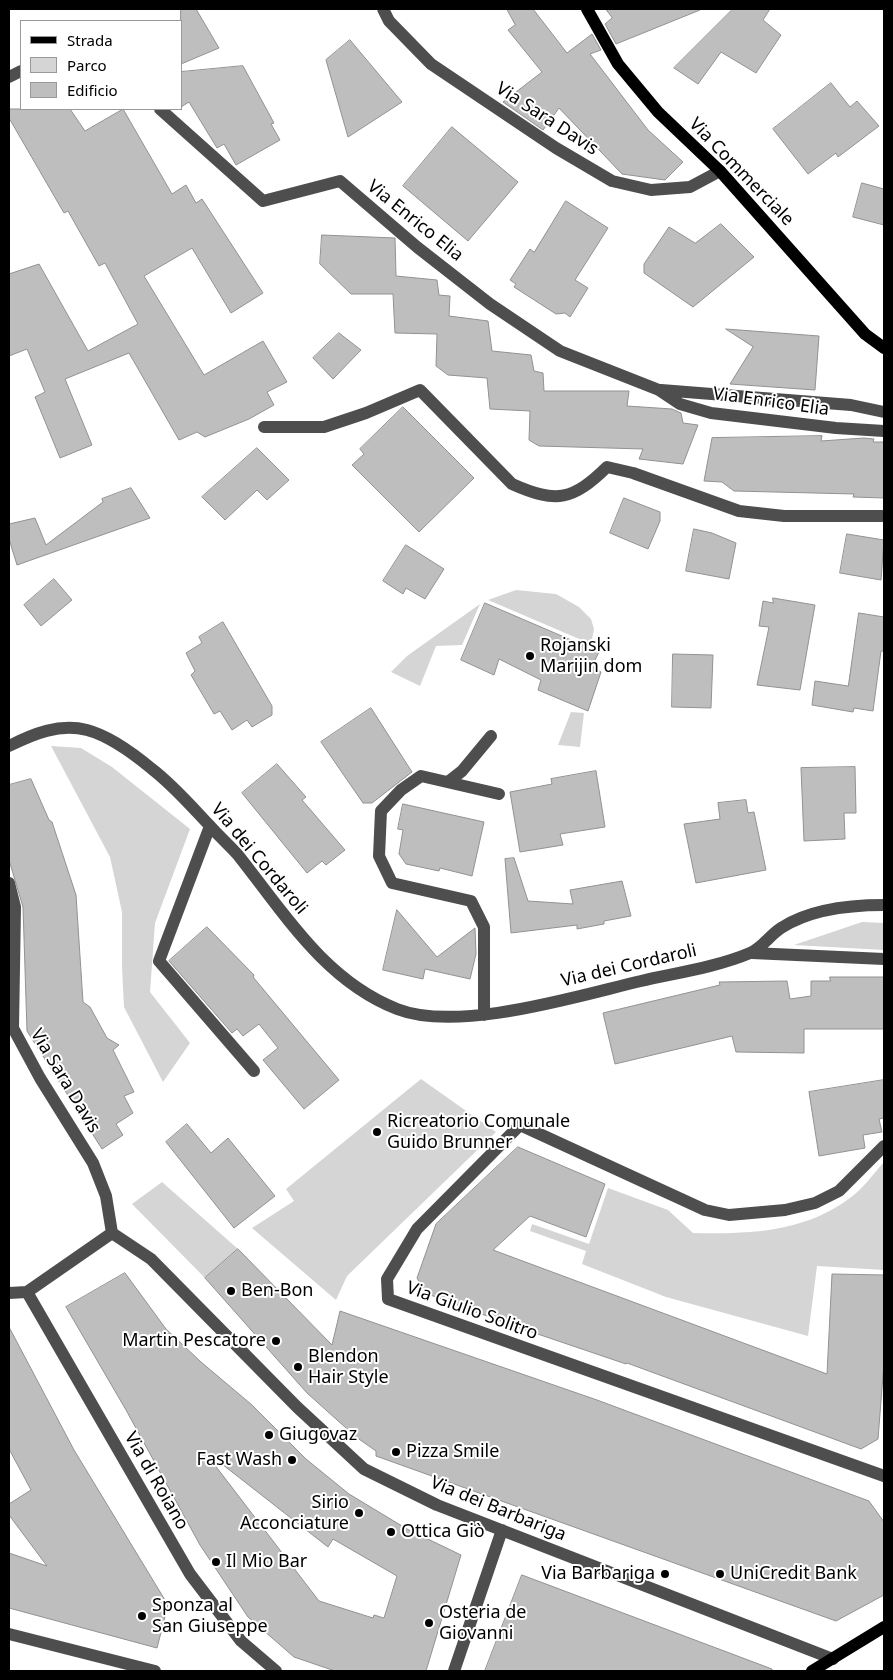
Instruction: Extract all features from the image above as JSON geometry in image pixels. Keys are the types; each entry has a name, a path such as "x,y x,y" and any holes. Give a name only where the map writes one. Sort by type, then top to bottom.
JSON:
{"main road":[{"name":"Via Commerciale","path":"587,9 618,64 658,112 720,171 865,334 884,348"},
{"path":"812,1671 884,1627"}],"street":[{"name":"Via Sara Davis","path":"382,9 389,20 431,64 556,148 612,181 651,190 690,187 720,171"},
{"path":"9,78 20,72"},
{"name":"Via Enrico Elia","path":"161,110 263,201 340,181 417,248 490,304 560,351 659,390 680,404 711,413 836,428 884,431"},
{"path":"264,427 324,427 366,413 420,390 512,484 532,493 565,497 587,487 607,467 633,473 739,511 784,516 884,516"},
{"name":"Via Enrico Elia","path":"659,390 850,405 884,412"},
{"name":"Via dei Cordaroli","path":"9,746 34,734 60,728 87,730 136,756 174,786 236,853 311,950 357,989 398,1010 439,1018 484,1015 603,990 752,953 884,958"},
{"path":"448,782 462,772 491,736"},
{"path":"484,1015 484,927 472,901 392,883 379,856 381,811 401,790 421,776 498,794"},
{"path":"210,826 159,962 254,1071"},
{"name":"Via Sara Davis","path":"9,883 15,907 13,1028 40,1078 93,1163 106,1196 112,1233"},
{"name":"Via dei Cordaroli","path":"752,953 782,927 815,913 860,905 884,905"},
{"name":"Via Giulio Solitro","path":"884,1146 839,1190 815,1203 785,1210 728,1215 705,1210 520,1125 417,1228 387,1279 388,1300 884,1476"},
{"path":"9,1293 27,1292 112,1233"},
{"name":"Via dei Barbariga","path":"112,1233 151,1259 297,1407 364,1469 437,1505 833,1659"},
{"name":"Via di Roiano","path":"27,1292 190,1574 241,1641 276,1671"},
{"path":"454,1671 502,1530"},
{"path":"9,1634 155,1671"}],"green space":[{"path":"516,590 556,594 579,607 591,619 594,629 591,644 488,600"},
{"path":"480,604 462,645 436,646 420,686 391,672 407,656"},
{"path":"571,712 584,713 580,747 558,745"},
{"path":"51,746 81,748 112,767 190,829 155,923 150,992 190,1043 163,1082 124,1007 122,912 110,857"},
{"path":"862,922 884,923 884,950 794,945"},
{"path":"421,1079 496,1132 347,1276 336,1300 252,1228 294,1201 286,1189"},
{"path":"884,1162 884,1270 817,1266 808,1336 666,1297 582,1264 586,1251 530,1231 532,1224 589,1244 608,1188 668,1210 693,1233 735,1233 775,1229 794,1225 832,1210 859,1190"},
{"path":"162,1182 238,1249 205,1278 132,1204"}],"building":[{"path":"181,9 196,9 219,48 182,64"},
{"path":"507,9 533,9 567,53 592,34 601,50 590,54 648,130 683,162 665,180 622,174 559,108 543,130 503,102 542,72 508,30 515,25"},
{"path":"606,9 700,10 616,44 605,24 612,18"},
{"path":"733,9 770,9 763,20 781,35 756,73 721,52 698,84 674,68"},
{"path":"350,40 402,102 348,137 326,60"},
{"path":"243,66 274,123 271,124 280,140 236,165 224,144 217,148 189,102 182,106 182,72"},
{"path":"831,83 850,107 857,101 879,126 838,157 836,153 808,174 773,129"},
{"path":"9,109 71,110 85,131 124,110 172,194 186,185 196,203 202,199 263,293 231,313 192,248 144,276 204,375 263,341 287,382 267,392 274,405 249,419 205,437 197,432 179,440 129,353 65,379 92,445 60,458 35,397 45,392 27,349 9,356 9,274 39,264 88,351 138,324 105,263 99,266 68,211 64,213 9,118"},
{"path":"452,127 518,182 468,241 403,186"},
{"path":"862,183 884,189 884,225 853,217"},
{"path":"566,201 608,228 575,280 588,288 570,317 565,313 556,314 514,287 516,284 510,280 530,249 534,252"},
{"path":"721,224 754,257 693,307 644,273 644,264 669,227 695,243"},
{"path":"322,235 395,238 396,276 437,280 439,295 450,296 449,316 488,321 492,351 531,355 534,371 543,373 544,391 629,391 627,406 672,409 681,413 683,423 698,425 683,464 639,459 643,449 539,446 529,440 530,411 490,409 487,378 448,375 436,366 437,334 395,333 393,294 351,294 320,264"},
{"path":"726,329 819,336 815,390 730,384 753,347"},
{"path":"339,333 361,350 333,379 313,358"},
{"path":"403,407 474,478 419,532 352,465 364,454 360,449"},
{"path":"822,436 821,441 864,438 874,439 873,442 884,442 884,498 853,497 854,494 734,491 722,482 704,481 712,438"},
{"path":"257,448 289,480 267,500 257,490 225,520 202,497"},
{"path":"131,488 150,518 17,565 9,539 9,524 35,518 46,545 103,502 102,499"},
{"path":"624,498 660,512 660,521 648,549 610,533"},
{"path":"694,529 712,533 736,543 729,579 686,571"},
{"path":"847,534 884,540 881,580 840,573"},
{"path":"406,545 444,569 425,599 406,588 403,594 383,581"},
{"path":"54,579 72,600 41,626 24,605"},
{"path":"773,598 815,605 800,690 757,685 769,627 759,626 763,601 773,603"},
{"name":"Rojanski Marijin dom","path":"485,603 599,652 592,666 601,672 588,711 538,690 541,680 499,659 494,675 461,660"},
{"path":"859,613 884,617 884,651 881,651 873,711 854,708 853,712 812,705 815,681 848,686"},
{"path":"223,622 272,706 272,715 252,727 247,720 232,730 220,711 214,714 191,675 195,671 186,653 202,643 199,637"},
{"path":"673,654 713,655 711,708 672,707"},
{"path":"371,708 412,772 372,803 363,803 321,742"},
{"path":"277,764 306,797 302,800 345,850 326,865 322,861 307,873 242,793"},
{"path":"855,767 856,813 844,813 845,839 804,841 801,768"},
{"path":"596,771 605,827 560,834 563,845 520,852 510,792 552,784 551,779"},
{"path":"31,779 49,820 52,822 76,895 83,1002 90,1007 107,1038 119,1045 113,1050 134,1092 124,1096 133,1113 116,1124 123,1135 102,1149 27,1031 23,907 9,860 9,785"},
{"path":"746,800 748,813 754,812 766,870 696,883 684,824 720,819 718,803"},
{"path":"403,804 484,822 472,876 440,868 439,871 406,864 399,854 403,830 398,829"},
{"path":"514,858 528,901 573,904 570,890 622,881 631,916 577,929 577,925 511,933 505,859"},
{"path":"397,910 437,957 475,928 476,954 470,979 425,969 423,979 383,970"},
{"path":"207,927 254,975 253,977 339,1080 304,1109 263,1060 278,1048 259,1024 243,1036 237,1029 232,1033 169,961"},
{"path":"830,977 884,977 884,1029 804,1029 804,1053 736,1052 732,1036 615,1064 603,1013 720,985 719,982 787,981 790,999 811,996 811,981 830,981"},
{"path":"884,1080 884,1118 879,1119 882,1132 863,1135 865,1148 819,1156 809,1092"},
{"path":"187,1124 211,1153 228,1138 275,1196 234,1228 166,1142"},
{"path":"518,1147 605,1184 586,1237 530,1216 493,1250 827,1374 832,1274 884,1275 884,1363 878,1439 861,1449 627,1363 514,1326 425,1293 417,1278 436,1224"},
{"path":"238,1249 332,1345 340,1311 597,1400 869,1501 884,1522 884,1595 836,1621 376,1456 376,1451 356,1437 307,1393 205,1278"},
{"path":"125,1273 166,1329 201,1362 252,1405 306,1459 349,1494 407,1529 461,1555 426,1671 335,1671 294,1657 248,1617 200,1545 126,1410 66,1307","holes":["218,1461 328,1547 333,1539 397,1576 384,1618 374,1615 373,1618 319,1601 214,1464"]},
{"path":"9,1327 74,1450 168,1605 157,1648 9,1608 9,1553 47,1566 9,1515 9,1504 31,1490 9,1449"},
{"path":"522,1575 772,1669 772,1671 485,1671"}],"place":[{"name":"Rojanski Marijin dom","path":"530,656"},
{"name":"Ricreatorio Comunale Guido Brunner","path":"377,1132"},
{"name":"Ben-Bon","path":"231,1291"},
{"name":"Martin Pescatore","path":"276,1341"},
{"name":"Blendon Hair Style","path":"298,1367"},
{"name":"Giugovaz","path":"269,1435"},
{"name":"Pizza Smile","path":"396,1452"},
{"name":"Fast Wash","path":"292,1460"},
{"name":"Sirio Acconciature","path":"359,1513"},
{"name":"Ottica Giò","path":"391,1532"},
{"name":"Il Mio Bar","path":"216,1562"},
{"name":"Via Barbariga","path":"665,1574"},
{"name":"UniCredit Bank","path":"720,1574"},
{"name":"Sponza al San Giuseppe","path":"142,1616"},
{"name":"Osteria de Giovanni","path":"429,1623"}]}
